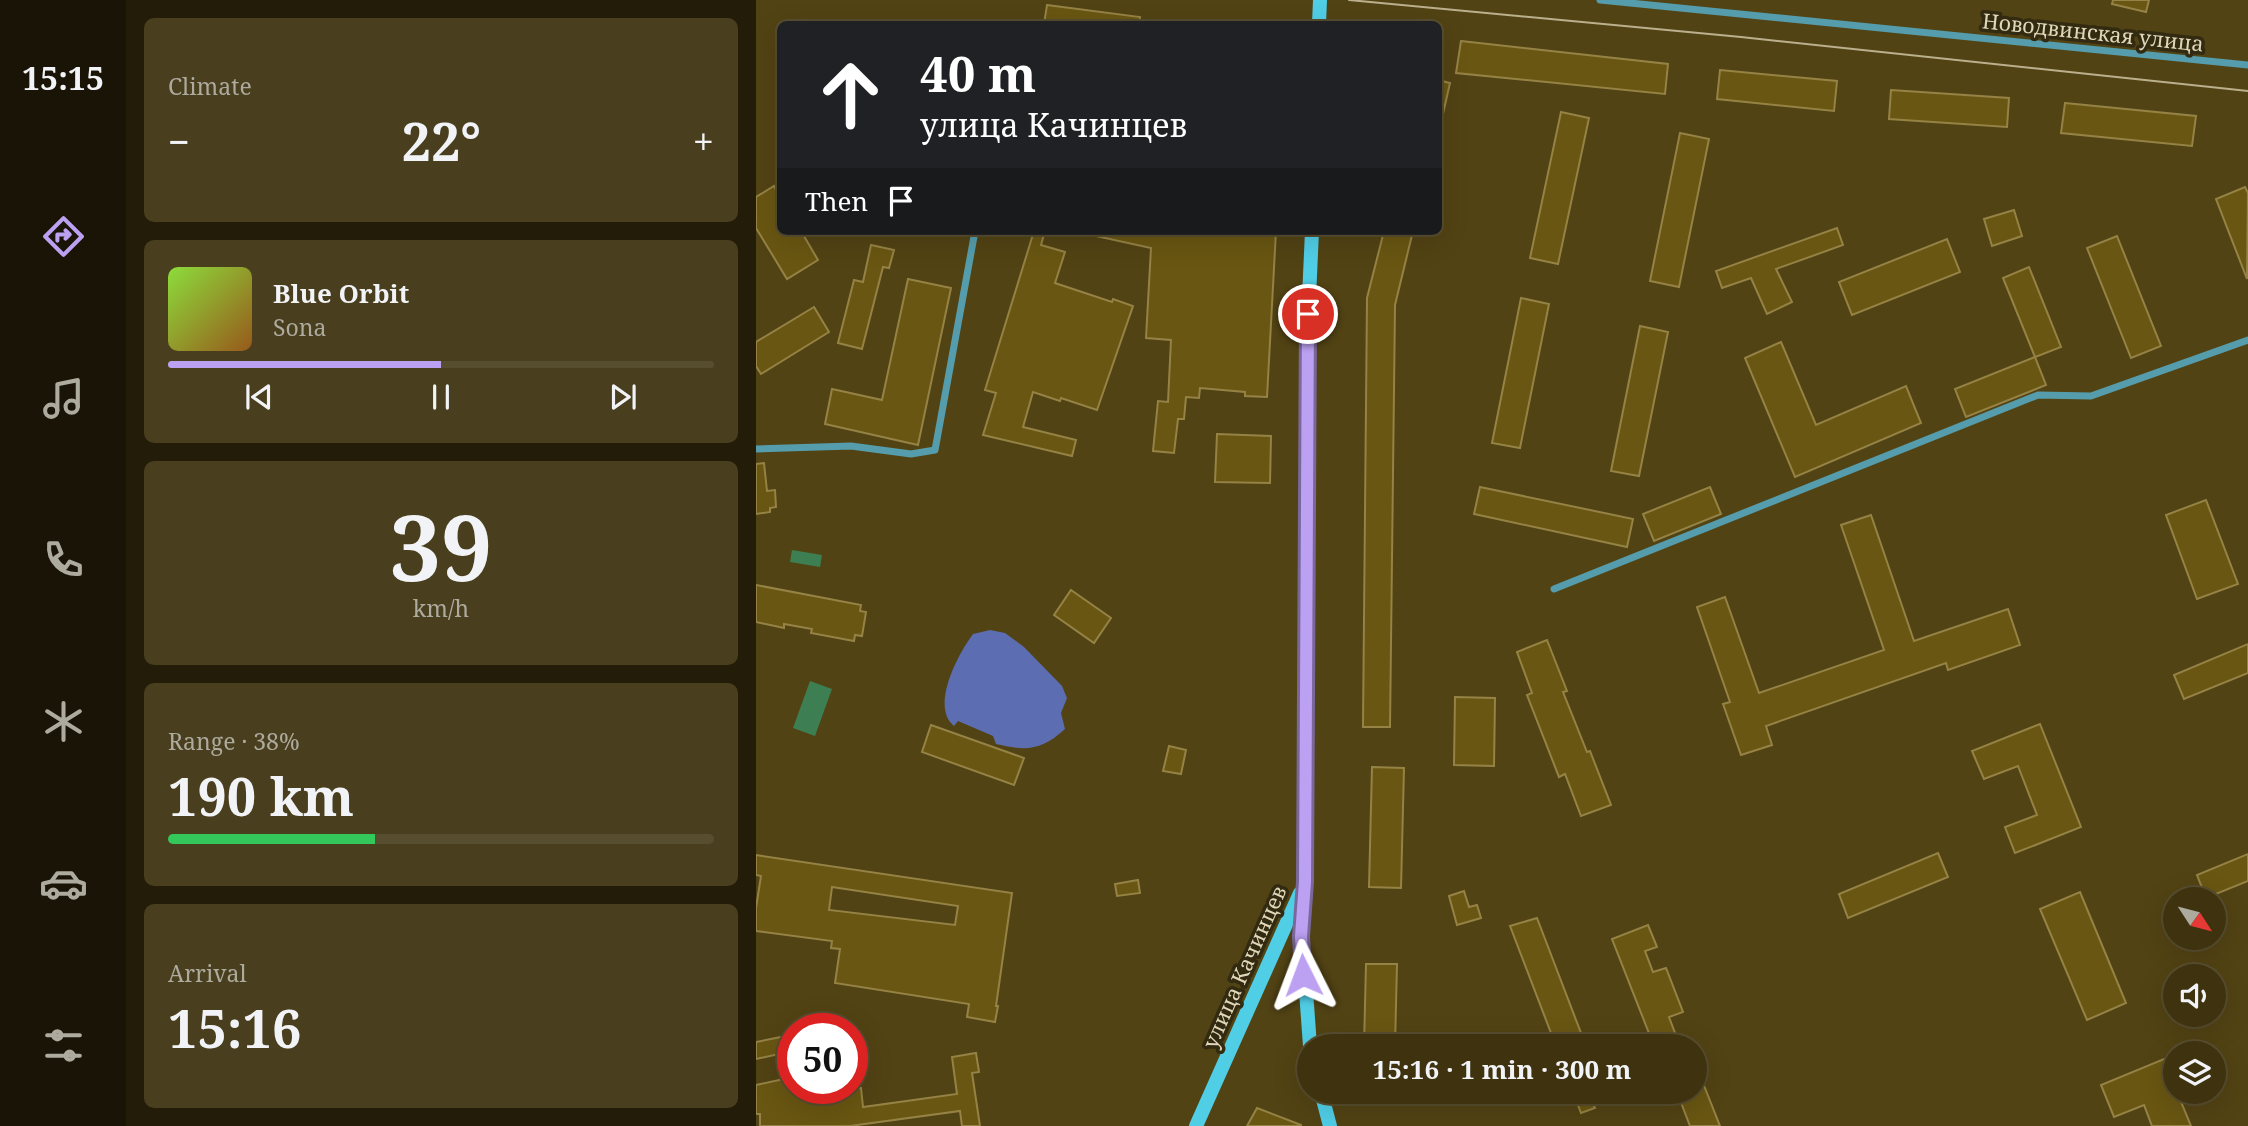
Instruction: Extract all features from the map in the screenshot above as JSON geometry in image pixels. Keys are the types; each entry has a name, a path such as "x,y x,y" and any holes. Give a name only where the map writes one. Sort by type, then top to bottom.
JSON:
{"main road":[{"path":"1319,21 1320,0"},
{"name":"улица Качинцев","path":"1196,1126 1305,882 1307,356 1312,235"},
{"path":"1305,882 1301,936 1309,1034"},
{"path":"1324,1104 1330,1126"}],"street":[{"name":"Новодвинская улица","path":"1600,0 2248,65"},
{"path":"756,449 851,446 911,454 935,450 974,235"},
{"path":"1554,589 2038,395 2091,396 2248,340"}],"green space":[{"path":"792,550 822,555 820,567 790,562"},
{"path":"810,681 832,689 815,736 793,728"}],"water":[{"path":"990,630 1005,633 1024,647 1062,686 1067,698 1061,713 1065,729 1048,742 1025,748 996,744 993,736 958,721 954,726 947,717 946,694 960,654 973,634"}],"building":[{"path":"2113,0 2149,0 2146,12 2112,4"},
{"path":"1047,5 1140,17 1139,21 1044,21"},
{"path":"1461,41 1668,64 1665,94 1456,73"},
{"path":"1720,70 1837,81 1834,111 1717,99"},
{"path":"1442,81 1450,83 1442,114"},
{"path":"1891,90 2009,98 2007,127 1889,119"},
{"path":"2065,103 2196,116 2192,146 2061,133"},
{"path":"1561,112 1589,118 1558,264 1530,258"},
{"path":"1680,133 1709,139 1679,287 1650,281"},
{"path":"774,186 777,192 777,235 803,235 818,260 787,279 756,228 756,197"},
{"path":"2245,187 2248,193 2247,279 2216,199"},
{"path":"2014,210 2022,236 1992,246 1984,219"},
{"path":"1837,228 1843,245 1776,269 1792,302 1767,314 1751,278 1722,288 1716,271"},
{"path":"1033,235 1044,235 1041,245 1065,252 1055,283 1112,302 1113,299 1133,306 1097,410 1033,392 1023,427 1076,440 1072,456 983,435 996,393 985,390"},
{"path":"1276,235 1267,397 1200,388 1199,398 1186,397 1184,419 1178,419 1174,453 1153,451 1158,401 1168,402 1171,340 1146,338 1151,248 1096,236"},
{"path":"1383,235 1412,235 1395,305 1390,727 1363,727 1367,298"},
{"path":"2117,236 2161,346 2131,358 2087,248"},
{"path":"1947,239 1960,272 1852,315 1839,282"},
{"path":"871,245 894,250 889,268 883,267 862,349 838,343 854,280 863,282"},
{"path":"2029,267 2061,347 2035,357 2003,278"},
{"path":"908,279 951,288 918,445 825,424 832,389 882,400"},
{"path":"1521,298 1549,304 1520,448 1492,443"},
{"path":"814,307 829,332 761,374 756,366 756,342"},
{"path":"1640,326 1668,332 1639,476 1611,471"},
{"path":"1781,342 1816,425 1906,386 1921,423 1795,477 1745,358"},
{"path":"2035,357 2046,385 1966,417 1955,389"},
{"path":"1217,434 1271,436 1270,483 1215,482"},
{"path":"764,463 767,491 775,490 776,507 770,508 770,512 756,514 756,464"},
{"path":"1480,487 1633,519 1627,547 1474,514"},
{"path":"1710,487 1721,514 1654,541 1643,514"},
{"path":"2206,500 2238,584 2197,599 2166,515"},
{"path":"1871,515 1914,641 2008,609 2020,645 1948,670 1946,663 1766,726 1772,745 1741,755 1723,704 1730,702 1697,607 1725,597 1759,693 1884,650 1841,525"},
{"path":"756,585 861,605 860,611 866,612 862,636 855,635 854,641 811,633 812,629 784,624 784,628 756,622"},
{"path":"1071,590 1111,618 1094,643 1054,615"},
{"path":"1547,640 1567,691 1563,692 1611,805 1581,816 1565,774 1559,777 1527,695 1532,693 1517,652"},
{"path":"2248,644 2248,673 2184,699 2174,675"},
{"path":"1455,697 1495,698 1494,766 1454,765"},
{"path":"2040,724 2081,827 2015,853 2005,827 2037,815 2018,766 1984,779 1972,751"},
{"path":"931,725 1024,758 1014,785 922,752"},
{"path":"1169,746 1186,750 1181,774 1163,771"},
{"path":"1372,767 1404,768 1401,888 1369,887"},
{"path":"1938,853 1948,877 1848,918 1839,894"},
{"path":"2248,854 2248,881 2226,890 2226,887 2202,887 2197,875"},
{"path":"756,855 1012,893 995,1022 967,1017 969,1004 835,983 840,949 831,948 832,941 756,931 761,876 756,875","holes":["832,887 958,906 955,925 829,910"]},
{"path":"1138,880 1140,893 1117,896 1115,884"},
{"path":"1464,891 1469,907 1477,905 1481,918 1457,925 1449,896"},
{"path":"2080,892 2126,1003 2087,1020 2040,909"},
{"path":"1537,918 1581,1034 1551,1034 1510,926"},
{"path":"1648,925 1657,947 1645,951 1653,972 1666,968 1683,1012 1669,1017 1675,1034 1649,1034 1612,939"},
{"path":"1366,964 1397,964 1395,1034 1364,1034"},
{"path":"777,1038 777,1054 756,1059 756,1042"},
{"path":"976,1053 979,1072 972,1073 980,1126 962,1126 960,1111 850,1126 760,1126 760,1114 756,1114 756,1085 777,1080 777,1104 863,1104 863,1107 957,1094 952,1057"},
{"path":"2163,1059 2163,1104 2182,1104 2191,1126 2152,1126 2144,1105 2114,1117 2101,1085"},
{"path":"1707,1093 1720,1126 1690,1126 1682,1104 1707,1104"},
{"path":"1578,1104 1593,1104 1595,1108 1581,1113"},
{"path":"1257,1108 1301,1125 1301,1126 1247,1126"}],"tram line":[{"path":"1349,0 1741,37 2248,91"}],"route":[{"path":"1303,975 1301,936 1305,882 1308,314"}]}
